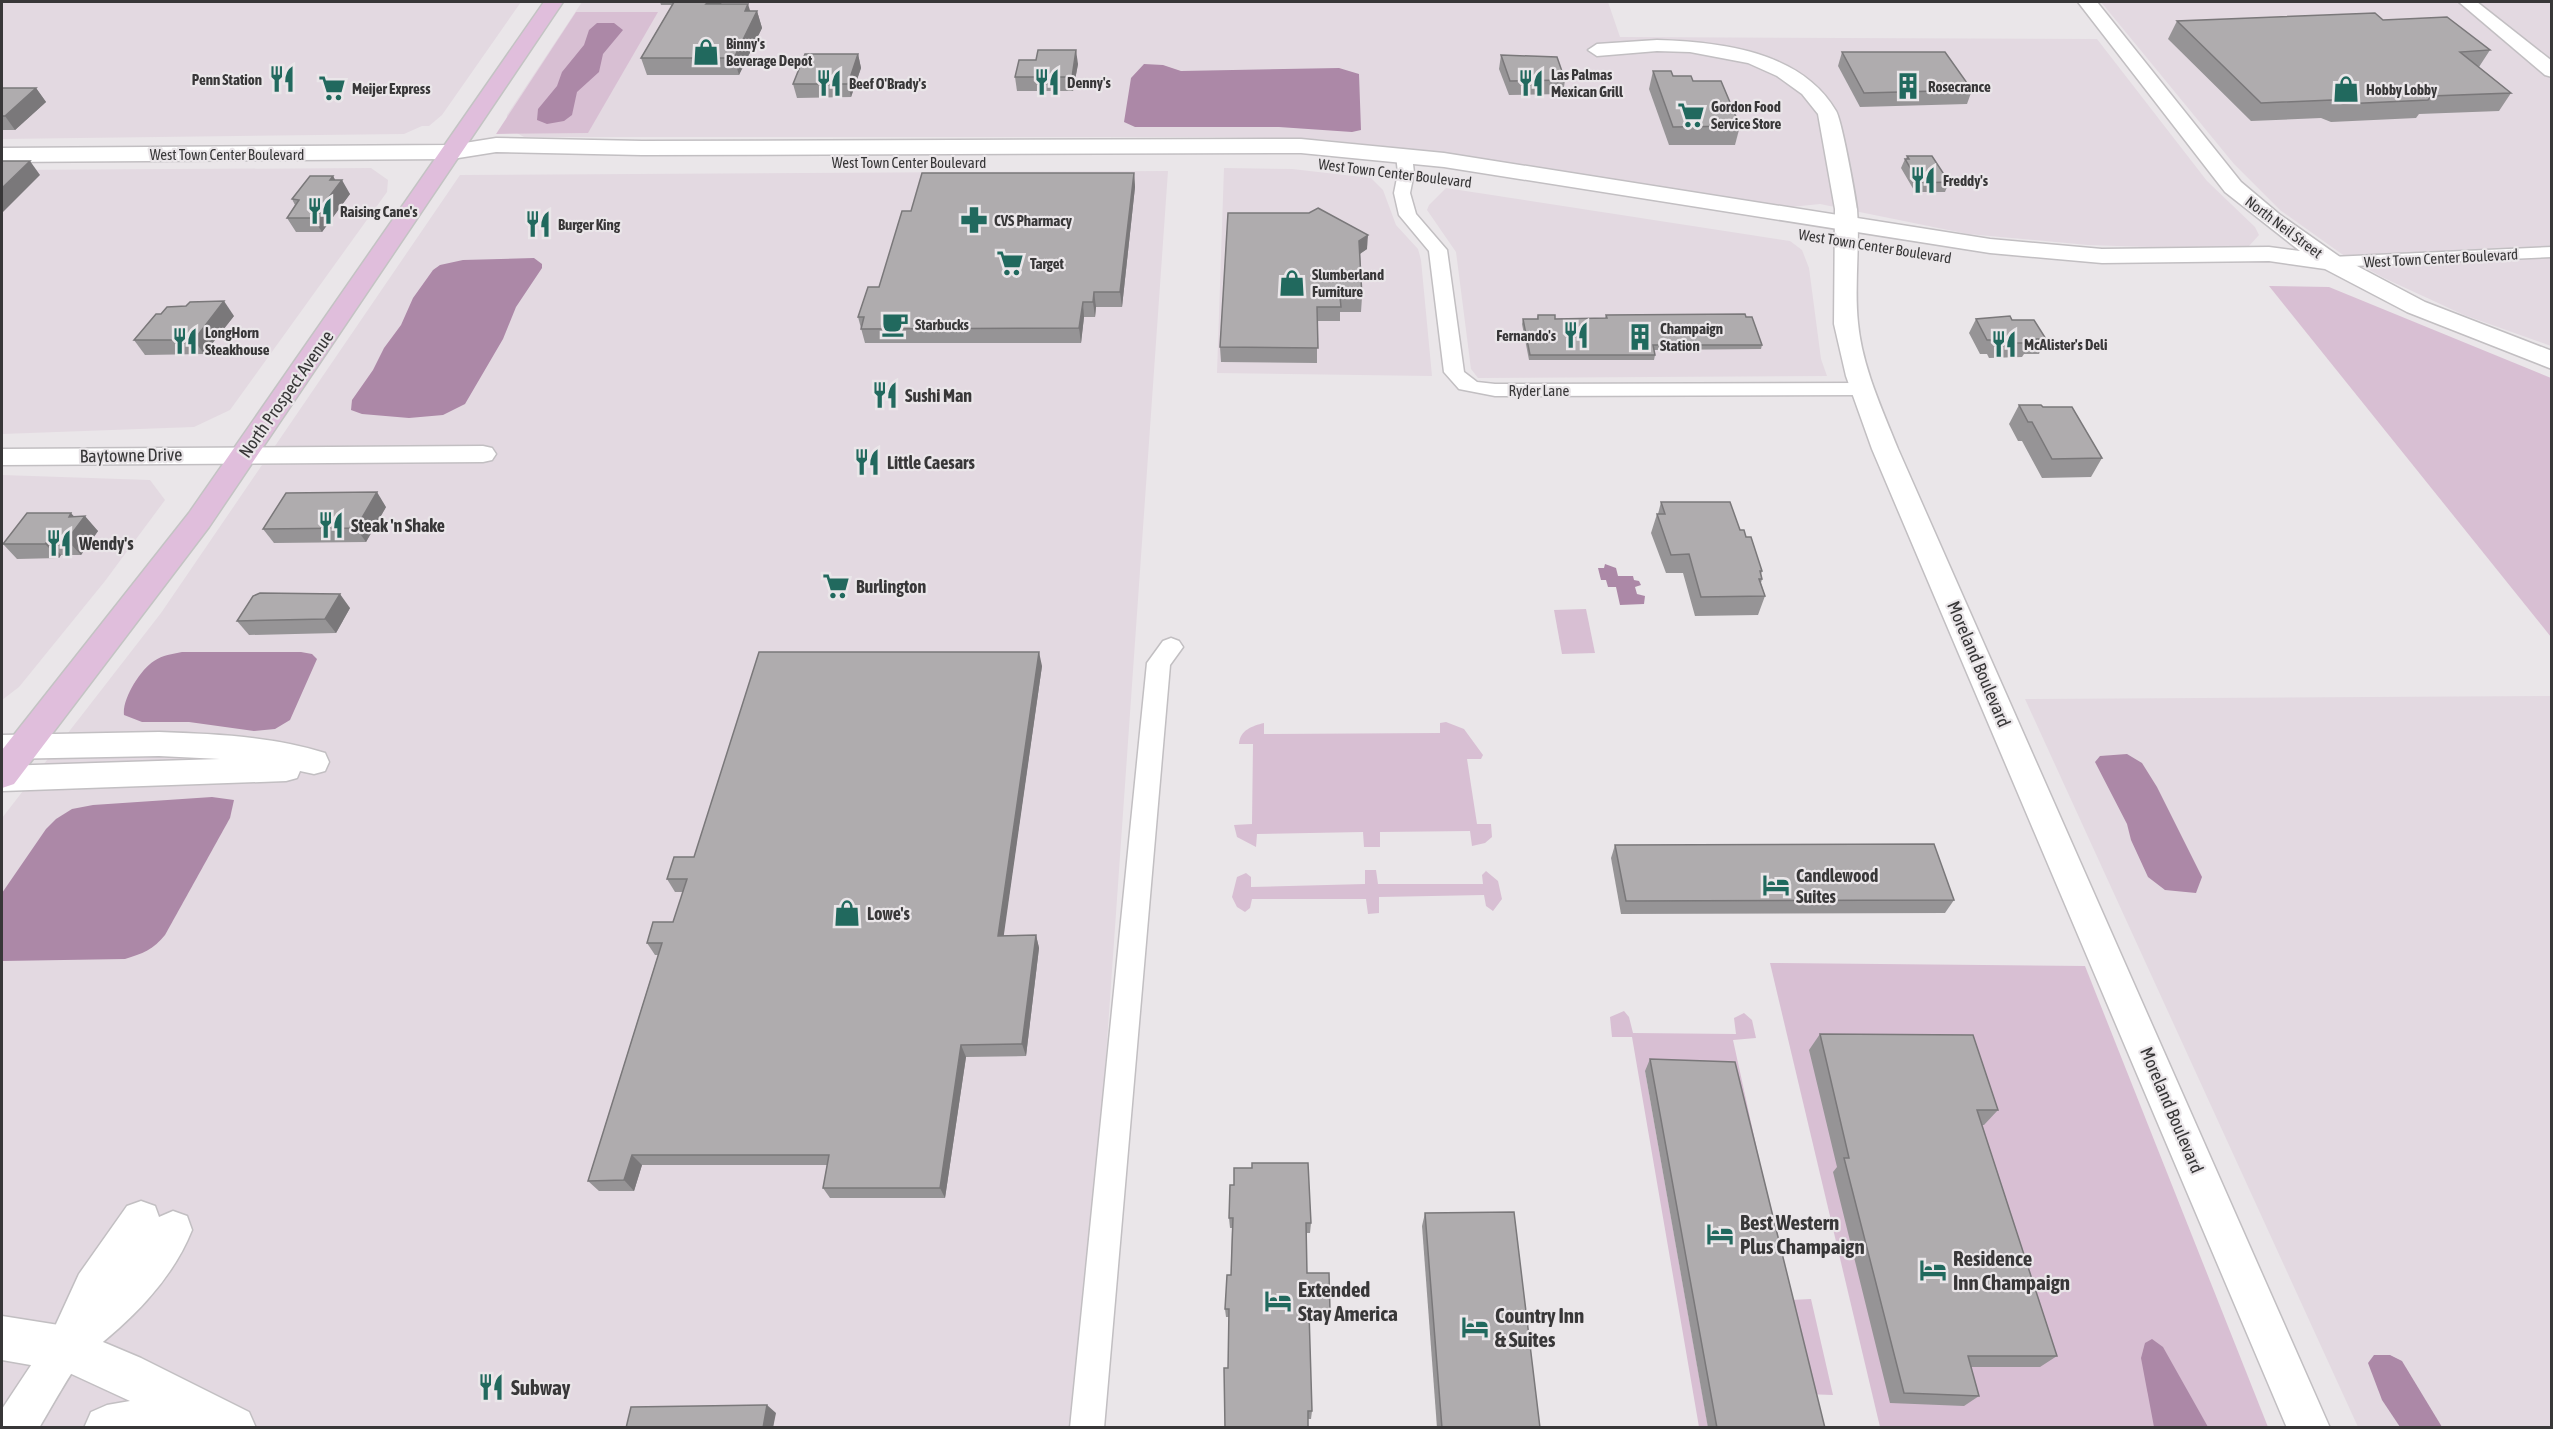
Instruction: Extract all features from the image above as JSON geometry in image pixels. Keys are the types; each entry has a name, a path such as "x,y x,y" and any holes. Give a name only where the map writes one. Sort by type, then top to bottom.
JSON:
{"main road":[{"name":"North Prospect Avenue","path":"2,774 12,747 129,613 244,454 553,2"},
{"name":"North Neil Street","path":"2087,2 2233,187 2279,226 2331,262 2416,307 2552,361"},
{"name":"West Town Center Boulevard","path":"2,155 452,152 486,161 1244,161 1333,165 1405,164 1845,232 1995,264 2106,273 2231,272 2294,268 2331,262"},
{"path":"2,1338 65,1349 125,1374 222,1421"},
{"path":"107,1428 159,1419 222,1421"}],"street":[{"path":"2467,2 2552,71"},
{"name":"Moreland Boulevard","path":"1597,50 1668,45 1707,49 1770,66 1800,82 1820,101 1828,113 1838,156 1845,232 1846,324 1862,389 1885,449 2308,1428"},
{"name":"Ryder Lane","path":"1405,164 1402,193 1408,214 1438,250 1454,372 1458,380 1468,387 1495,390 1862,389"},
{"name":"West Town Center Boulevard","path":"2331,262 2552,252"},
{"name":"Baytowne Drive","path":"7,456 483,454"},
{"path":"1087,1428 1159,663 1171,647"},
{"path":"2,779 281,770 314,762 281,753 184,746 12,747"},
{"path":"14,1428 65,1349 125,1297 157,1225"}],"shaded area":[{"path":"2,2 521,2 442,115 429,126 422,126 404,134 2,139"},
{"path":"582,2 1608,2 1620,37 2097,39 2207,181 2255,227 2259,235 2249,246 2237,250 2088,245 1968,234 1820,204 1791,207 1429,151 1318,139 524,137 506,127 507,115"},
{"path":"2101,2 2551,2 2551,346 2464,315 2384,278 2346,257 2280,210 2234,164"},
{"path":"576,12 658,12 588,133 496,134"},
{"path":"597,23 614,23 623,30 603,54 599,72 577,92 572,115 564,121 547,124 537,120 538,109 557,86 562,72 584,45 589,30"},
{"path":"1144,64 1163,65 1181,71 1339,68 1359,74 1361,130 1352,132 1279,127 1135,127 1124,122 1131,78"},
{"path":"371,168 388,180 387,192 230,410 194,427 2,434 2,170"},
{"path":"1224,168 1292,169 1371,178 1383,190 1396,225 1418,249 1421,260 1432,376 1217,373"},
{"path":"1168,171 1080,1427 2,1427 2,818 161,613 460,175"},
{"path":"1446,188 1790,241 1802,250 1809,268 1821,359 1827,376 1478,378 1471,369 1456,252 1427,210"},
{"path":"534,258 542,264 542,268 516,307 503,339 465,404 443,415 409,418 362,414 351,410 352,400 401,325 413,298 433,270 440,265 463,260"},
{"path":"2269,286 2329,287 2551,378 2551,637"},
{"path":"2,475 150,480 165,500 105,581 19,687 2,700"},
{"path":"1605,564 1616,568 1618,576 1633,576 1634,580 1639,581 1641,585 1635,587 1637,594 1645,596 1644,604 1620,605 1616,587 1608,587 1606,580 1601,580 1598,568 1604,568"},
{"path":"1586,609 1595,653 1562,654 1554,610"},
{"path":"182,652 301,652 312,654 317,659 290,720 275,729 254,731 189,722 142,722 124,715 129,693 143,671 157,659"},
{"path":"2551,696 2551,1427 2358,1427 2025,699"},
{"path":"1446,722 1464,729 1483,755 1481,759 1467,759 1477,824 1491,824 1492,837 1485,843 1472,846 1470,831 1380,832 1380,847 1364,847 1363,832 1257,834 1256,847 1237,837 1234,825 1252,824 1253,744 1239,744 1244,732 1251,727 1264,723 1264,734 1440,733 1440,723"},
{"path":"2127,754 2142,763 2157,787 2202,877 2196,893 2165,890 2148,877 2131,840 2127,824 2095,762 2100,756"},
{"path":"212,797 234,800 230,818 165,935 156,944 142,953 125,959 2,961 2,893 46,829 56,819 72,809 93,805"},
{"path":"1365,870 1376,870 1378,884 1483,884 1482,875 1486,871 1498,881 1502,899 1493,911 1486,906 1484,895 1379,897 1379,913 1368,914 1366,899 1252,899 1250,908 1245,912 1237,907 1232,897 1237,877 1246,873 1251,877 1251,887 1365,884"},
{"path":"1770,963 2085,966 2268,1427 1880,1427"},
{"path":"1624,1011 1629,1017 1633,1033 1736,1034 1734,1018 1744,1013 1752,1020 1756,1038 1733,1040 1790,1300 1811,1299 1833,1395 1805,1394 1645,1071 1708,1427 1699,1427 1632,1037 1612,1037 1610,1017"},
{"path":"2152,1339 2163,1347 2208,1427 2154,1427 2141,1358 2145,1343"},
{"path":"2374,1355 2390,1355 2402,1361 2442,1427 2400,1427 2382,1400 2368,1363"}],"building":[{"path":"674,2 748,4 745,11 757,11 734,58 641,58"},
{"name":"Hobby Lobby","path":"2375,13 2383,20 2447,17 2490,50 2460,52 2511,93 2431,96 2428,100 2343,104 2332,100 2261,103 2177,21"},
{"path":"1038,50 1076,50 1072,77 1015,77 1019,60 1036,60"},
{"path":"1842,52 1945,52 1972,90 1864,93"},
{"path":"805,54 858,54 848,84 793,84"},
{"path":"1501,55 1557,57 1565,80 1510,81"},
{"path":"1653,71 1671,71 1673,76 1691,76 1693,81 1721,81 1740,126 1673,127"},
{"path":"2,88 36,88 5,116 2,116"},
{"path":"1907,156 1932,156 1949,182 1919,183 1905,159 1909,159"},
{"path":"2,161 30,161 2,188"},
{"name":"Target","path":"922,173 1134,173 1120,292 1094,292 1093,302 1083,302 1079,328 861,329 864,317 858,317 868,287 879,287 902,211 911,211"},
{"path":"310,176 333,176 330,180 342,180 313,218 287,218 299,200 292,199"},
{"name":"Slumberland Furniture","path":"1318,208 1368,235 1359,241 1362,297 1340,297 1341,307 1317,307 1318,348 1220,347 1228,213 1309,213"},
{"path":"224,301 194,340 134,340 156,314 161,314 167,307 186,306 190,302"},
{"name":"Champaign Station","path":"1745,314 1746,317 1752,317 1762,345 1653,345 1655,355 1530,355 1523,319 1538,319 1538,315 1555,315 1555,319 1607,318 1606,315"},
{"path":"2010,316 2012,320 2034,320 2046,339 2027,339 2029,343 1996,343 1993,340 1987,340 1976,319"},
{"path":"2019,405 2072,407 2102,458 2052,459 2032,422 2028,422"},
{"path":"377,492 356,528 263,529 286,493"},
{"path":"1661,502 1730,502 1740,530 1744,530 1746,537 1751,537 1762,571 1760,571 1762,579 1759,579 1765,596 1701,597 1689,554 1671,555 1657,514 1665,514"},
{"path":"27,513 71,513 69,517 85,516 67,540 48,541 45,544 3,544"},
{"path":"260,593 340,594 325,619 237,621 253,596"},
{"name":"Lowe's","path":"759,652 1039,652 998,936 1036,935 1022,1044 961,1045 940,1188 823,1188 829,1155 632,1155 624,1180 588,1181 662,943 647,943 653,922 673,922 687,879 667,879 674,857 694,857"},
{"name":"Candlewood Suites","path":"1934,844 1954,900 1626,901 1615,845"},
{"name":"Residence Inn Champaign","path":"1820,1034 1973,1035 1998,1110 1977,1110 2057,1356 1968,1356 1979,1396 1904,1393 1844,1158 1849,1158"},
{"name":"Best Western Plus Champaign","path":"1650,1059 1735,1062 1825,1428 1717,1428"},
{"name":"Extended Stay America","path":"1252,1163 1308,1163 1311,1223 1306,1223 1307,1273 1329,1273 1330,1312 1309,1312 1312,1411 1308,1411 1308,1428 1225,1428 1224,1368 1228,1368 1229,1309 1225,1309 1227,1275 1231,1275 1233,1218 1229,1218 1230,1185 1234,1185 1234,1168 1252,1168"},
{"name":"Country Inn & Suites","path":"1514,1212 1540,1428 1442,1428 1425,1213"},
{"path":"767,1405 763,1428 626,1428 631,1407"}],"place":[{"name":"Binny's Beverage Depot","path":"706,52"},
{"name":"Penn Station","path":"282,79"},
{"name":"Denny's","path":"1047,82"},
{"name":"Beef O'Brady's","path":"829,83"},
{"name":"Las Palmas Mexican Grill","path":"1531,83"},
{"name":"Rosecrance","path":"1908,86"},
{"name":"Meijer Express","path":"332,88"},
{"name":"Hobby Lobby","path":"2346,89"},
{"name":"Gordon Food Service Store","path":"1691,115"},
{"name":"Freddy's","path":"1923,180"},
{"name":"Raising Cane's","path":"320,211"},
{"name":"CVS Pharmacy","path":"974,220"},
{"name":"Burger King","path":"538,224"},
{"name":"Target","path":"1010,263"},
{"name":"Slumberland Furniture","path":"1292,283"},
{"name":"Starbucks","path":"895,324"},
{"name":"Fernando's","path":"1576,335"},
{"name":"Champaign Station","path":"1640,337"},
{"name":"LongHorn Steakhouse","path":"185,341"},
{"name":"McAlister's Deli","path":"2004,344"},
{"name":"Sushi Man","path":"885,395"},
{"name":"Little Caesars","path":"867,462"},
{"name":"Steak 'n Shake","path":"331,525"},
{"name":"Wendy's","path":"59,543"},
{"name":"Burlington","path":"836,586"},
{"name":"Candlewood Suites","path":"1776,885"},
{"name":"Lowe's","path":"847,913"},
{"name":"Best Western Plus Champaign","path":"1720,1234"},
{"name":"Residence Inn Champaign","path":"1933,1270"},
{"name":"Extended Stay America","path":"1278,1301"},
{"name":"Country Inn & Suites","path":"1475,1327"},
{"name":"Subway","path":"491,1387"}]}
